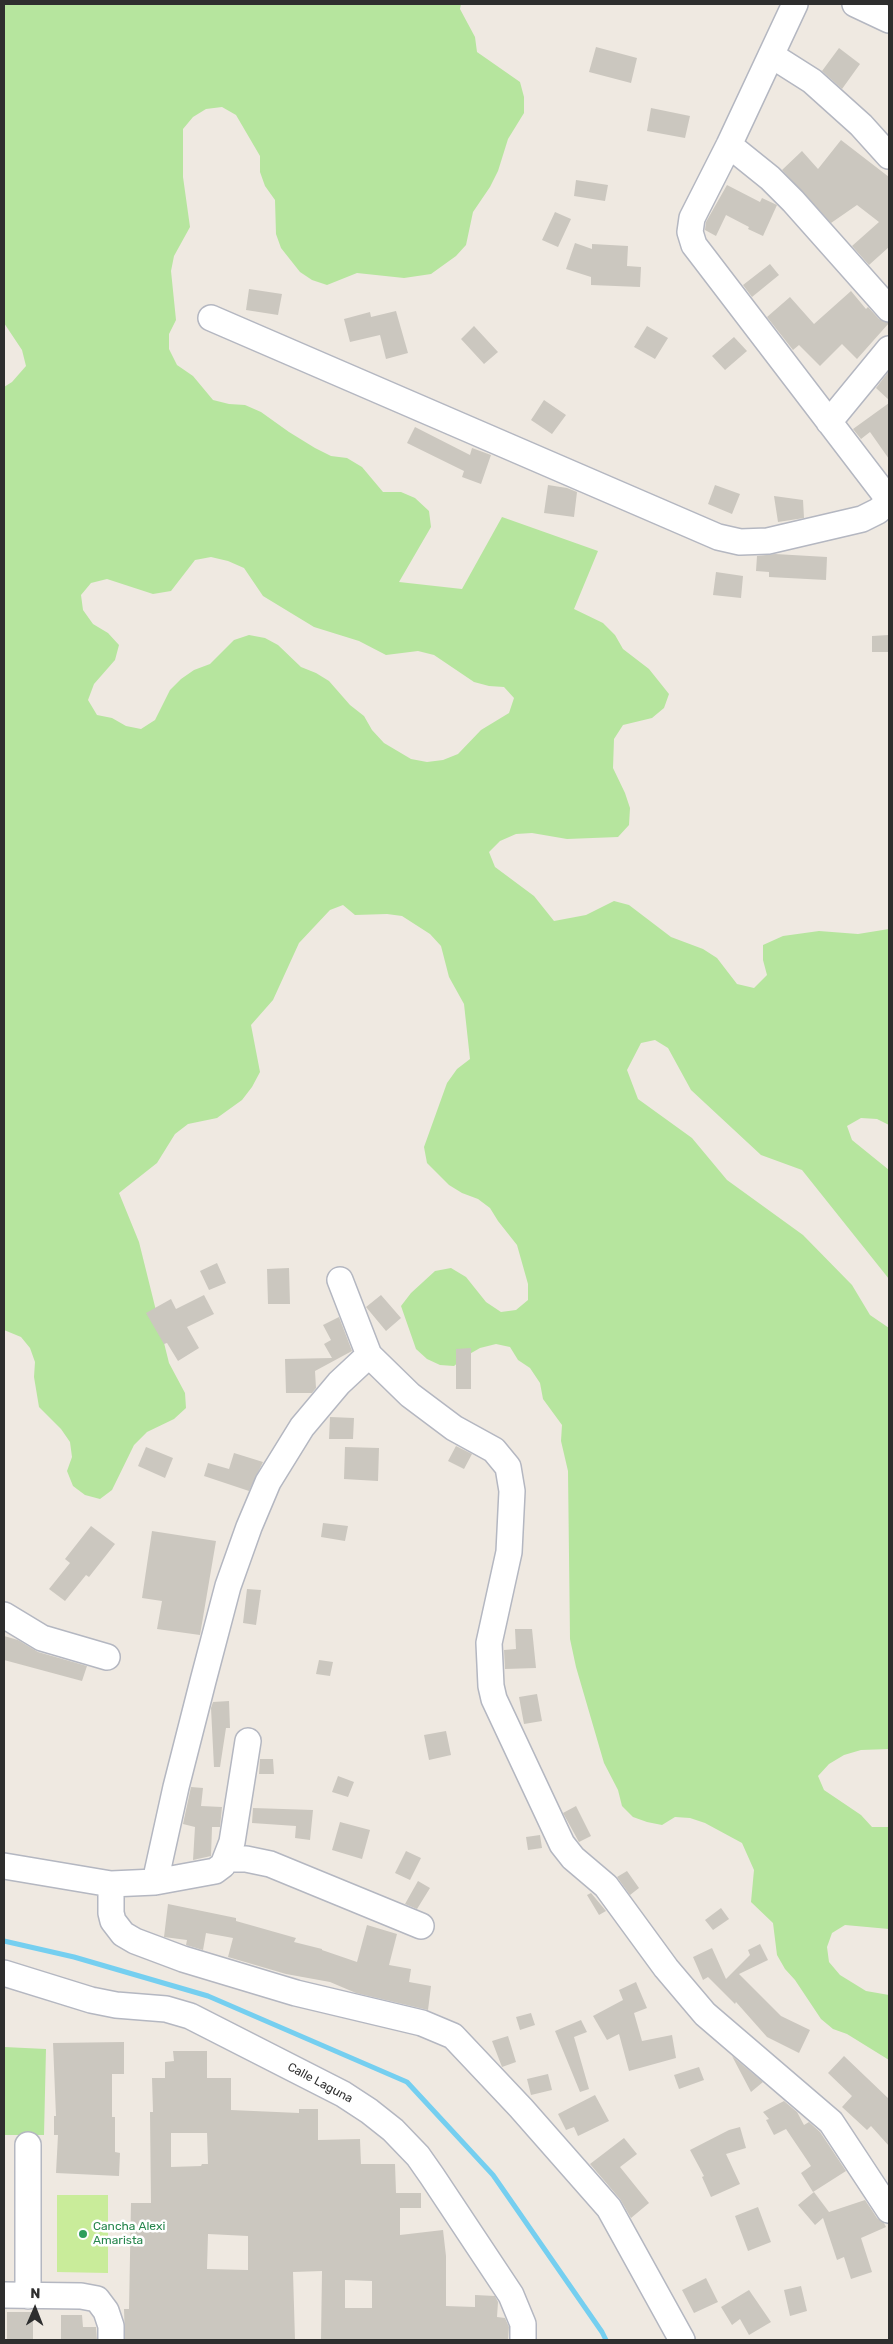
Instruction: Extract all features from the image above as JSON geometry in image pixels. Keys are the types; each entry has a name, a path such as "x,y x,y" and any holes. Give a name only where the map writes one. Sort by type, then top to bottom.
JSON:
{"street":[{"path":"211,318 718,537 740,542 768,540 862,519 878,511 889,500 694,245 690,232 692,218 729,145 795,4"},
{"path":"856,4 889,20"},
{"path":"771,55 812,81 861,124 889,156"},
{"path":"729,145 770,178 793,201 889,309"},
{"path":"829,422 889,349"},
{"path":"340,1280 369,1355 410,1394 454,1428 494,1450 508,1467 512,1491 509,1552 490,1642 491,1686 494,1699 562,1844 573,1858 606,1886 666,1968 705,2014 831,2122 889,2210"},
{"path":"154,1882 176,1787 228,1586 249,1527 268,1482 302,1427 339,1382 369,1355"},
{"path":"4,1614 42,1638 107,1657"},
{"path":"4,1866 111,1884 154,1882 210,1872 219,1868 226,1859 235,1823 248,1740"},
{"path":"226,1859 246,1859 270,1864 421,1926"},
{"path":"111,1884 111,1913 114,1921 123,1934 135,1941 183,1959 296,1993 422,2023 453,2036 522,2108 609,2208 682,2340"},
{"name":"Calle Laguna","path":"4,1972 91,2000 116,2005 166,2009 190,2016 343,2094 369,2111 393,2130 418,2156 432,2176 511,2295 523,2324 523,2340"},
{"path":"28,2145 16,2296 81,2296 96,2298 106,2311 111,2326 111,2340"}],"green space":[{"path":"4,4 461,4 460,9 475,37 477,52 520,82 524,97 524,113 508,139 498,171 490,187 473,212 466,245 456,256 431,274 404,278 357,273 327,285 312,280 300,272 281,248 276,234 275,200 265,186 260,172 260,156 236,115 222,107 206,109 193,117 183,129 183,177 190,227 174,256 171,271 176,320 169,334 169,349 177,365 193,376 213,400 245,405 261,412 315,448 331,456 347,458 362,467 383,492 401,492 415,498 429,511 431,527 399,582 462,589 502,517 598,551 574,609 603,623 615,635 623,649 649,669 669,694 664,708 652,718 623,725 614,739 613,768 630,808 629,825 618,837 567,839 532,833 516,834 500,841 489,852 495,867 534,896 554,921 586,915 614,901 629,905 671,937 703,949 717,958 737,984 754,988 767,975 763,960 763,945 783,936 819,931 858,934 889,929 889,1125 877,1119 861,1118 847,1126 852,1140 889,1170 889,1279 802,1170 761,1155 691,1090 668,1048 655,1040 641,1043 627,1070 638,1099 692,1138 727,1180 803,1235 852,1285 870,1315 889,1328 889,1749 861,1750 844,1755 829,1764 818,1776 824,1790 861,1815 872,1827 889,1827 889,1929 845,1925 832,1933 827,1947 829,1962 840,1975 866,1991 889,1995 889,2060 847,2034 833,2029 821,2019 795,1980 785,1969 777,1955 773,1923 751,1902 754,1870 742,1843 705,1823 690,1818 675,1817 662,1825 633,1817 622,1806 618,1790 604,1763 576,1667 570,1639 568,1471 561,1441 562,1425 543,1399 540,1383 530,1368 518,1360 510,1347 496,1344 480,1348 454,1366 440,1365 427,1359 416,1349 401,1306 411,1293 435,1271 451,1268 466,1277 486,1302 501,1312 516,1310 528,1300 528,1284 517,1245 490,1208 478,1199 462,1193 449,1185 427,1163 424,1147 447,1083 457,1069 470,1059 464,1004 449,977 441,946 430,934 402,916 387,914 355,915 343,905 330,910 299,943 273,1000 251,1025 260,1072 252,1087 242,1100 217,1118 188,1124 175,1134 157,1163 119,1193 139,1242 169,1363 185,1393 186,1408 174,1419 147,1432 134,1445 112,1490 100,1499 85,1495 73,1486 67,1471 72,1457 70,1442 61,1429 39,1407 34,1377 35,1362 30,1348 21,1337 4,1330 4,387 12,382 26,366 22,350 4,323","holes":["211,557 228,561 244,568 263,596 314,627 359,641 386,655 418,651 434,655 474,682 504,687 514,698 509,713 481,730 458,754 443,760 427,762 411,759 384,743 372,730 364,716 350,705 329,681 301,667 278,645 265,638 249,635 234,640 210,664 194,670 181,679 170,690 155,720 141,729 126,726 112,718 97,715 88,700 94,684 115,660 119,645 108,633 93,624 83,610 81,595 91,583 107,579 153,594 171,591 195,560"]},
{"path":"4,2047 46,2049 44,2135 4,2135"},
{"name":"Cancha Alexi Amarista","path":"57,2195 108,2195 108,2273 57,2272"}],"building":[{"path":"596,47 637,58 631,83 589,72"},
{"path":"839,48 860,64 842,89 822,71"},
{"path":"651,108 690,116 685,138 647,131"},
{"path":"841,140 889,177 889,247 869,265 852,246 879,222 857,205 831,223 782,170 802,151 818,169"},
{"path":"576,180 608,185 605,201 574,196"},
{"path":"727,185 760,202 762,198 777,205 763,236 726,215 716,236 705,230 706,222"},
{"path":"555,212 571,219 558,247 542,240"},
{"path":"575,243 592,249 592,244 628,246 627,266 641,267 640,287 591,285 591,277 566,269"},
{"path":"770,264 779,275 752,297 743,285"},
{"path":"249,289 282,294 278,315 246,310"},
{"path":"851,291 866,309 868,307 879,319 889,323 857,359 842,344 820,366 799,345 793,350 767,317 790,297 814,324"},
{"path":"396,311 408,353 386,359 380,335 350,342 344,319 370,312 371,317"},
{"path":"474,326 498,352 484,364 461,339"},
{"path":"647,326 668,338 655,359 634,347"},
{"path":"734,337 747,351 725,370 712,356"},
{"path":"889,371 889,400 876,388"},
{"path":"544,400 566,415 552,434 531,420"},
{"path":"889,403 889,459 870,432 861,439 853,429"},
{"path":"415,427 470,455 472,448 491,455 481,484 462,477 464,471 407,443"},
{"path":"548,485 567,488 577,492 574,517 544,513"},
{"path":"715,485 740,494 732,514 708,504"},
{"path":"774,496 803,500 804,518 778,522"},
{"path":"775,554 827,557 826,580 769,577 769,572 756,571 757,556"},
{"path":"716,572 743,576 741,598 713,595"},
{"path":"889,635 889,652 872,652 872,636"},
{"path":"217,1263 226,1283 209,1290 200,1271"},
{"path":"289,1268 290,1304 268,1304 267,1269"},
{"path":"204,1295 214,1314 187,1327 199,1348 178,1361 167,1343 164,1344 146,1313 171,1299 176,1309"},
{"path":"381,1295 401,1318 386,1331 366,1307"},
{"path":"339,1317 352,1351 315,1371 316,1388 312,1393 286,1393 285,1359 332,1358 324,1344 331,1340 323,1325"},
{"path":"471,1348 471,1389 456,1389 456,1349"},
{"path":"330,1417 354,1418 353,1439 329,1439"},
{"path":"456,1446 472,1454 464,1469 448,1461"},
{"path":"146,1447 173,1458 165,1478 138,1466"},
{"path":"345,1447 379,1448 378,1481 344,1479"},
{"path":"234,1453 263,1462 249,1491 204,1476 208,1463 229,1469"},
{"path":"323,1523 348,1526 345,1541 321,1537"},
{"path":"91,1526 115,1544 89,1577 86,1575 65,1601 49,1589 70,1563 65,1559"},
{"path":"152,1531 216,1541 200,1635 157,1629 162,1601 142,1598"},
{"path":"247,1589 261,1590 256,1625 243,1623"},
{"path":"515,1629 532,1629 536,1668 505,1669 504,1650 516,1649"},
{"path":"4,1636 18,1640 38,1652 87,1666 82,1681 4,1660"},
{"path":"319,1660 333,1662 330,1676 316,1674"},
{"path":"537,1694 542,1721 524,1724 519,1697"},
{"path":"229,1701 230,1728 226,1728 220,1767 214,1767 211,1708 213,1702"},
{"path":"446,1731 451,1755 429,1760 424,1735"},
{"path":"260,1759 273,1759 274,1774 259,1774"},
{"path":"338,1776 354,1782 348,1797 332,1792"},
{"path":"191,1787 203,1788 201,1806 222,1807 220,1827 212,1827 211,1856 193,1860 195,1827 183,1824"},
{"path":"576,1806 591,1836 579,1842 563,1813"},
{"path":"253,1808 313,1810 310,1840 295,1838 296,1826 252,1823"},
{"path":"340,1822 370,1830 362,1859 332,1850"},
{"path":"540,1835 542,1848 528,1850 526,1837"},
{"path":"406,1851 421,1858 410,1880 395,1873"},
{"path":"627,1871 639,1888 630,1895 617,1877"},
{"path":"418,1881 430,1888 417,1909 405,1904"},
{"path":"591,1893 606,1911 599,1915 587,1895"},
{"path":"168,1904 236,1918 236,1921 296,1938 294,1942 322,1949 357,1962 367,1925 397,1934 389,1965 411,1969 409,1982 431,1986 428,2010 356,1993 330,1982 286,1974 228,1957 233,1938 206,1933 203,1950 186,1945 187,1940 164,1937"},
{"path":"721,1908 729,1919 713,1930 705,1920"},
{"path":"760,1944 768,1960 739,1974 781,2016 810,2030 799,2053 767,2037 736,2002 735,2004 708,1977 703,1980 693,1957 712,1948 726,1979 750,1955 748,1950"},
{"path":"636,1982 647,2008 634,2013 642,2041 672,2035 676,2058 629,2071 619,2034 607,2040 593,2016 623,2000 619,1990"},
{"path":"531,2013 535,2025 520,2030 516,2017"},
{"path":"581,2020 587,2032 574,2037 589,2089 580,2092 555,2031"},
{"path":"508,2036 516,2062 502,2067 492,2041"},
{"path":"124,2042 124,2074 112,2074 112,2117 115,2117 115,2152 120,2153 119,2176 56,2173 58,2135 54,2135 54,2116 56,2116 53,2043"},
{"path":"173,2051 207,2051 207,2078 231,2078 231,2110 299,2113 299,2109 318,2109 318,2140 360,2139 361,2164 395,2164 396,2193 421,2193 421,2208 400,2208 400,2235 443,2230 446,2256 446,2306 475,2307 475,2295 495,2296 498,2302 497,2317 505,2318 509,2327 508,2340 321,2340 322,2271 293,2272 295,2340 125,2340 124,2309 129,2309 131,2203 151,2203 150,2112 153,2112 152,2078 165,2078 165,2062 174,2061","holes":["171,2133 207,2133 208,2164 171,2167","208,2234 248,2236 248,2270 207,2269","345,2280 372,2281 372,2308 345,2308"]},
{"path":"732,2056 763,2082 751,2092"},
{"path":"844,2056 889,2099 889,2146 871,2126 867,2130 842,2107 852,2096 828,2073"},
{"path":"699,2067 704,2080 679,2089 674,2075"},
{"path":"548,2074 552,2090 531,2095 527,2079"},
{"path":"595,2095 609,2121 578,2136 574,2127 566,2130 558,2114"},
{"path":"784,2101 797,2112 804,2125 809,2122 820,2132 846,2171 813,2192 801,2173 811,2166 786,2129 774,2135 766,2120 769,2119 763,2112"},
{"path":"740,2127 746,2148 726,2154 740,2184 711,2197 702,2177 704,2176 690,2150 729,2130"},
{"path":"624,2138 637,2154 620,2167 649,2203 631,2218 620,2199 590,2164"},
{"path":"814,2192 829,2212 865,2200 877,2218 884,2223 886,2227 861,2238 872,2272 851,2279 844,2257 837,2260 823,2218 815,2225 798,2205"},
{"path":"758,2207 771,2242 748,2251 735,2216"},
{"path":"706,2278 718,2302 694,2313 682,2290"},
{"path":"801,2286 807,2311 790,2316 784,2290"},
{"path":"749,2290 771,2322 749,2335 740,2319 732,2325 721,2307"},
{"path":"7,2312 33,2312 33,2340 7,2340"},
{"path":"61,2315 82,2315 83,2327 96,2327 97,2340 61,2340"}],"waterway":[{"path":"4,1941 74,1957 208,1996 407,2082 493,2175 606,2340"}],"place":[{"name":"Cancha Alexi Amarista","path":"83,2234"}]}
